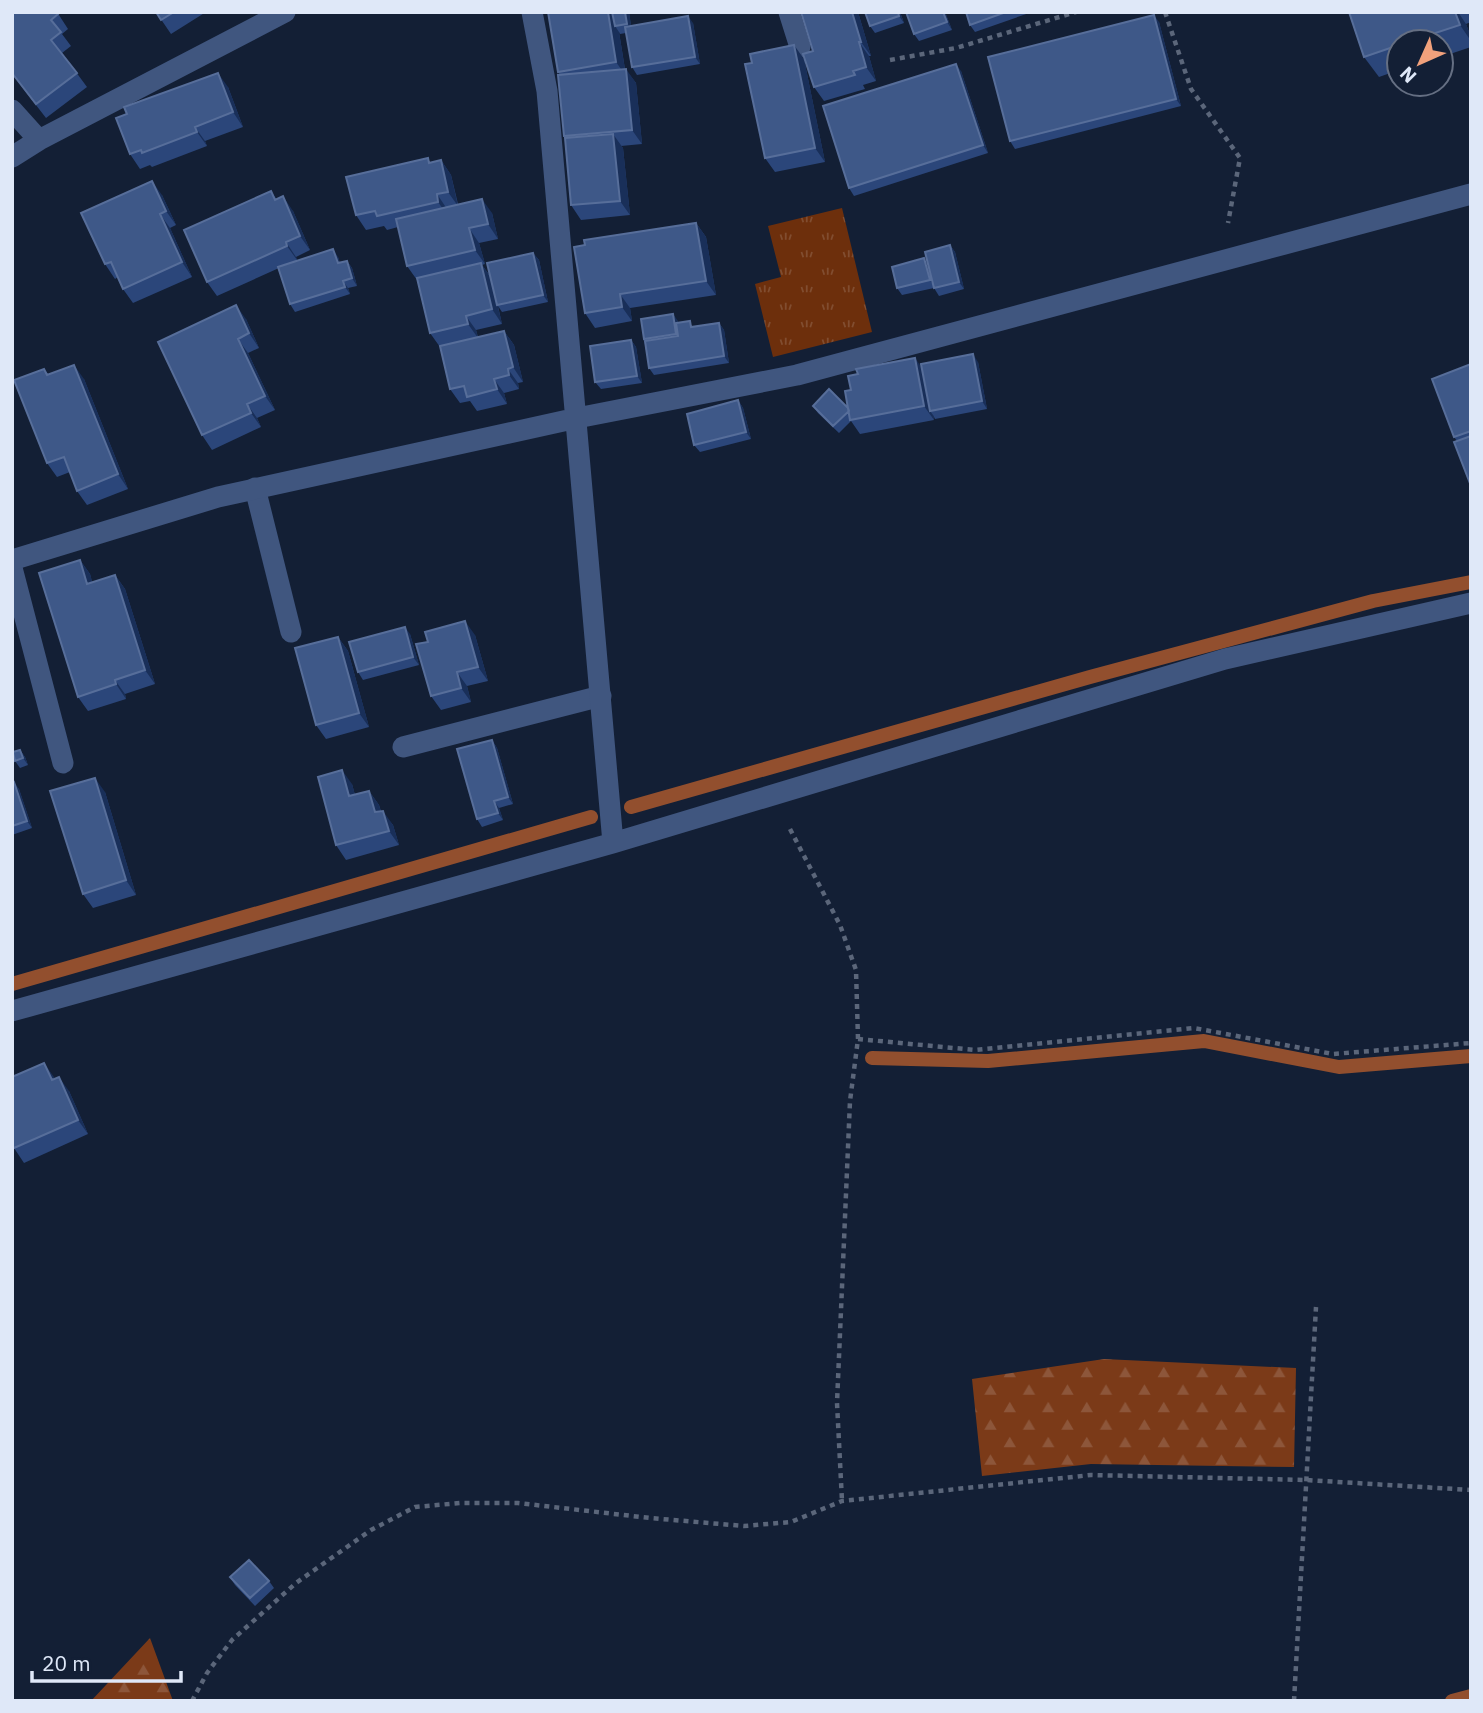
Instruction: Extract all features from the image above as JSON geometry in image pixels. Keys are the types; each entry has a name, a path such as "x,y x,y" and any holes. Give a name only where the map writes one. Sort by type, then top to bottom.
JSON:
{"street":[{"path":"12,157 285,12"},
{"path":"531,12 547,91 613,843"},
{"path":"789,12 800,47"},
{"path":"12,110 39,141"},
{"path":"12,561 218,497 577,418 797,375 1471,194"},
{"path":"255,488 292,632"},
{"path":"12,568 63,763"},
{"path":"12,1011 613,843 1225,659 1471,603"},
{"path":"403,747 601,696"}],"path":[{"path":"890,60 956,48 1076,12"},
{"path":"1165,12 1191,89 1240,158 1220,262"},
{"path":"772,795 840,925 856,970 858,1039 850,1101 837,1403 842,1501"},
{"path":"858,1039 975,1050 1194,1028 1333,1054 1471,1043"},
{"path":"1294,1701 1316,1307"},
{"path":"192,1701 207,1673 232,1640 296,1583 371,1530 415,1507 460,1503 517,1503 744,1526 791,1521 842,1501 1091,1475 1306,1480 1471,1490"}],"green space":[{"path":"842,208 872,332 773,357 755,284 781,277 768,226"},
{"path":"1104,1359 1296,1368 1294,1467 1091,1464 982,1476 972,1379"},
{"path":"150,1638 173,1701 91,1701"}],"building":[{"path":"12,12 57,12 51,20 61,32 51,40 77,73 36,104 12,73"},
{"path":"156,12 174,12 161,20"},
{"path":"548,12 608,12 616,62 558,72"},
{"path":"612,12 625,12 627,24 615,26"},
{"path":"801,12 852,12 866,67 853,71 855,75 814,87 803,54 813,51"},
{"path":"865,12 898,12 899,16 870,26"},
{"path":"906,12 943,12 947,22 914,34"},
{"path":"966,12 1006,12 970,25"},
{"path":"1349,12 1455,12 1460,25 1451,28 1385,28 1385,50 1364,57"},
{"path":"1154,15 1176,99 1010,141 988,57"},
{"path":"688,16 695,57 632,67 625,27"},
{"path":"794,45 815,148 765,158 745,64 752,63 750,54"},
{"path":"956,64 983,145 849,188 823,106"},
{"path":"626,69 632,130 564,136 558,75"},
{"path":"218,73 233,112 195,127 197,132 142,153 141,150 130,154 116,118 127,114 124,107"},
{"path":"613,134 620,201 571,205 565,138"},
{"path":"428,158 429,163 441,160 448,192 437,194 438,202 377,216 375,211 356,215 346,177"},
{"path":"152,181 166,211 160,214 182,262 123,289 111,262 105,264 81,213"},
{"path":"271,191 275,200 283,196 300,236 286,242 287,246 207,282 184,230"},
{"path":"482,199 488,224 469,228 475,250 407,266 396,219"},
{"path":"696,223 706,281 620,294 622,307 585,313 574,247 585,245 584,240"},
{"path":"950,245 959,282 934,288 925,252"},
{"path":"333,249 338,263 347,261 352,278 343,281 345,287 290,304 278,267"},
{"path":"533,253 543,295 497,305 487,263"},
{"path":"924,258 930,280 897,288 892,267"},
{"path":"481,263 492,309 466,316 468,324 430,333 417,278"},
{"path":"236,305 249,333 238,339 265,396 247,404 251,413 202,435 158,342"},
{"path":"673,314 676,334 644,339 641,319"},
{"path":"690,321 691,327 719,323 724,356 649,368 645,341 678,336 676,323"},
{"path":"504,331 513,367 508,369 509,375 494,379 497,389 467,397 464,386 450,389 440,346"},
{"path":"631,340 637,376 595,382 590,346"},
{"path":"973,354 982,401 930,411 921,364"},
{"path":"915,358 924,406 850,420 845,391 851,390 848,376 858,374 856,369"},
{"path":"1471,364 1471,431 1454,437 1432,379"},
{"path":"74,365 118,474 77,491 64,457 47,463 14,380 44,369 47,375"},
{"path":"829,389 849,411 833,426 813,406"},
{"path":"738,400 746,432 694,445 687,414"},
{"path":"1471,436 1471,486 1454,442"},
{"path":"80,560 87,584 115,575 145,670 115,680 116,684 78,697 39,573"},
{"path":"465,621 478,667 457,672 461,688 431,696 416,644 428,642 425,632"},
{"path":"405,627 413,657 358,672 349,642"},
{"path":"338,637 359,713 316,725 295,648"},
{"path":"492,740 508,797 494,801 498,813 477,819 457,749"},
{"path":"20,750 23,758 15,761 13,752"},
{"path":"342,770 349,796 369,791 375,812 383,811 389,831 336,845 318,777"},
{"path":"95,778 126,880 83,894 50,791"},
{"path":"14,782 27,821 12,826 12,783"},
{"path":"44,1063 52,1080 59,1077 78,1120 14,1148 12,1077"},
{"path":"249,1560 269,1581 250,1598 230,1577"}],"waterway":[{"path":"631,807 1090,677 1373,601 1471,582"},
{"path":"12,984 591,817"},
{"path":"872,1058 988,1061 1204,1041 1339,1067 1471,1056"},
{"path":"1452,1701 1471,1696"}]}
